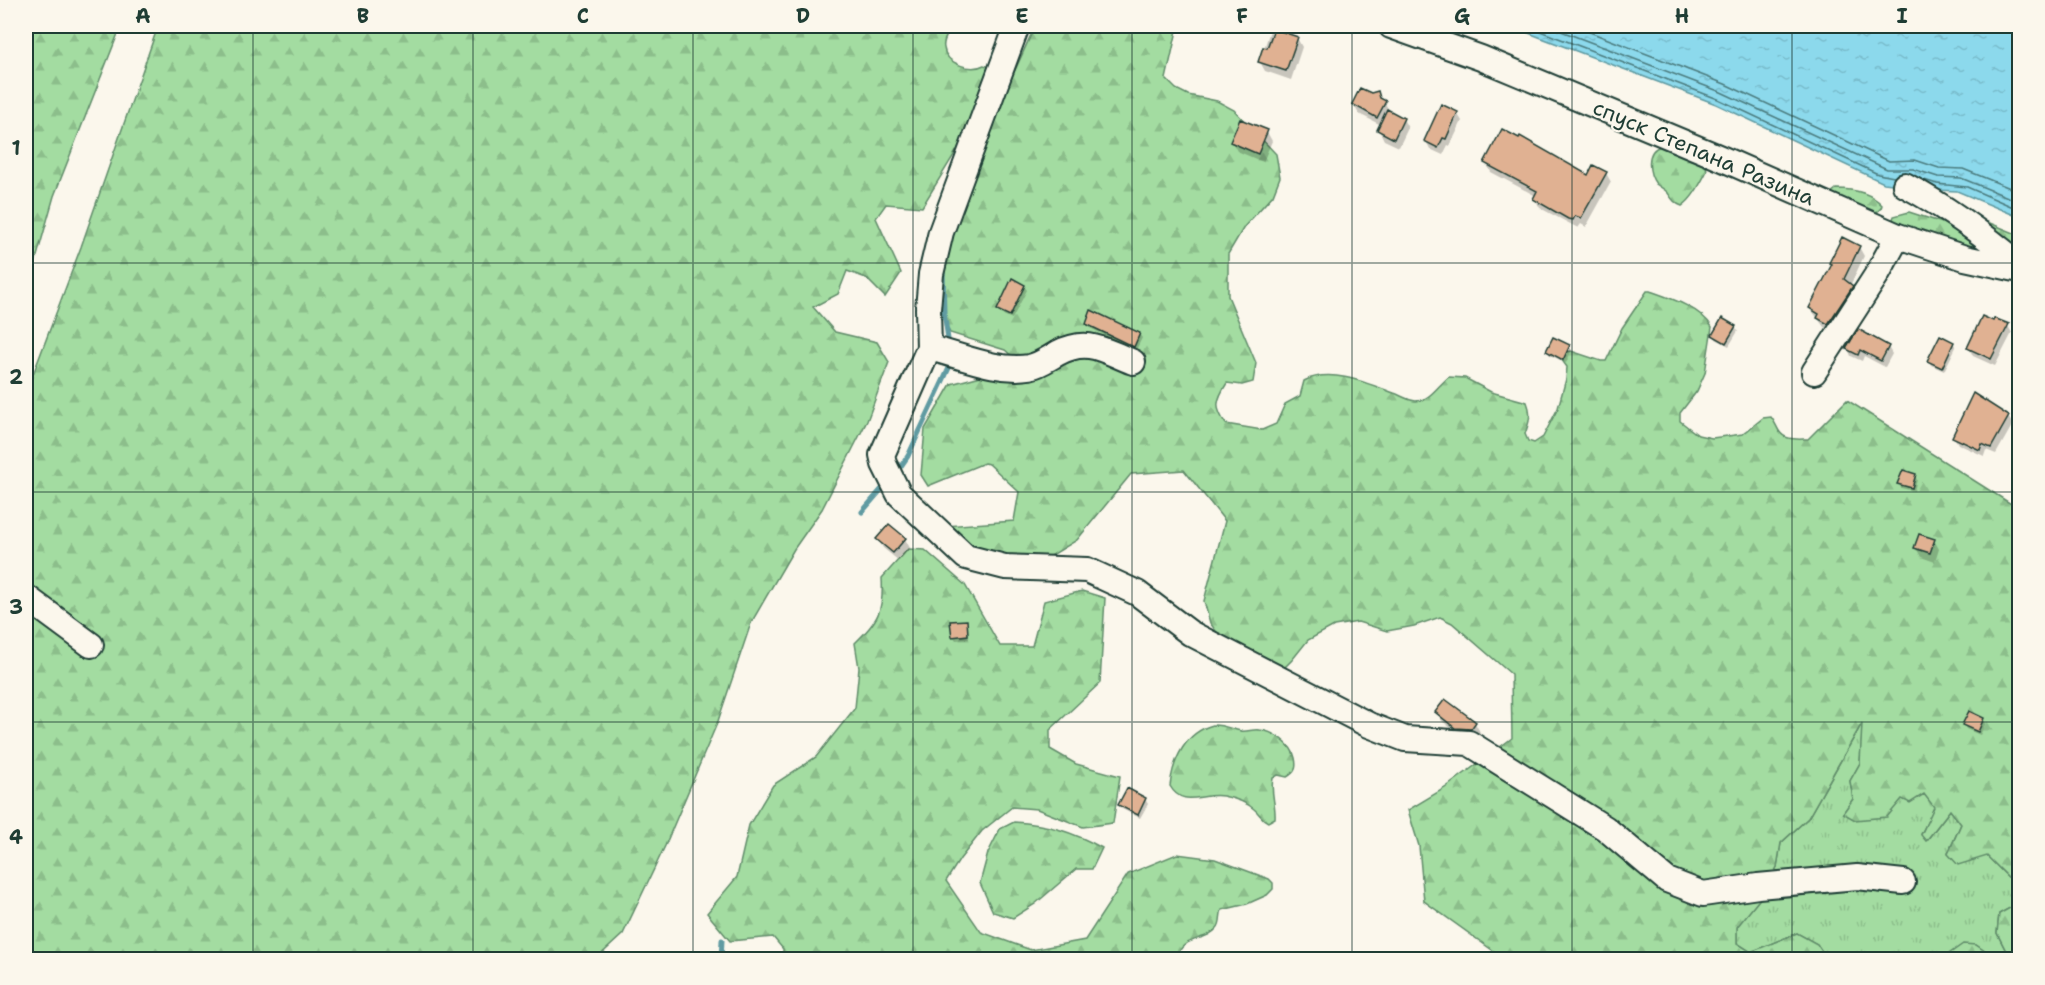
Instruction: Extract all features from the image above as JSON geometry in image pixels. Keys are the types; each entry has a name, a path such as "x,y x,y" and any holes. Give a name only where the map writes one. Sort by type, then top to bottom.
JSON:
{"street":[{"path":"1017,26 941,232 931,274 929,348 882,455 899,494 966,557 1005,567 1088,570 1137,593 1190,633 1369,725 1405,739 1468,743 1605,828 1667,880 1703,894 1758,886 1857,877 1903,882"},
{"name":"спуск Степана Разина","path":"1391,26 1492,63 1723,159 1898,236 1965,258 2019,270"},
{"path":"1905,185 1940,204 1976,228 2019,265"},
{"path":"1814,372 1876,276 1898,236"},
{"path":"929,348 1003,367 1029,367 1076,346 1088,344 1133,362"},
{"path":"26,597 91,645"}],"green space":[{"path":"26,26 121,26 54,196 26,295"},
{"path":"158,26 952,26 944,45 949,58 966,67 984,65 990,67 990,79 957,150 922,207 886,204 876,218 901,273 885,297 866,278 847,271 838,294 813,307 835,332 877,342 889,362 867,421 822,509 794,549 751,623 718,721 665,846 623,934 596,959 26,959 26,393 81,247"},
{"path":"1035,26 1178,26 1166,79 1176,89 1188,95 1217,101 1234,110 1276,154 1280,177 1273,195 1244,227 1228,254 1228,296 1256,363 1253,382 1242,385 1227,383 1221,394 1218,408 1226,424 1262,430 1276,424 1285,404 1300,396 1304,381 1315,377 1349,378 1416,401 1426,398 1449,377 1465,378 1491,392 1527,402 1530,414 1525,434 1528,441 1534,443 1543,437 1558,408 1566,379 1567,367 1561,359 1564,353 1571,351 1606,361 1622,328 1647,291 1650,291 1693,309 1712,327 1705,373 1697,391 1680,413 1680,421 1698,435 1712,438 1743,434 1763,418 1771,417 1779,431 1785,436 1792,439 1808,439 1847,400 2019,509 2019,881 2008,877 1987,856 1958,865 1948,854 1961,824 1950,810 1926,841 1921,835 1934,807 1924,794 1910,803 1902,799 1887,817 1855,820 1843,813 1853,799 1850,781 1860,763 1862,723 1808,818 1781,843 1777,867 1762,896 1737,927 1737,943 1751,952 1797,933 1817,944 1827,959 1501,959 1499,955 1424,901 1419,846 1408,810 1445,788 1512,738 1511,674 1452,623 1440,617 1414,626 1387,631 1358,622 1334,626 1308,640 1280,672 1224,642 1210,623 1204,601 1225,521 1184,470 1131,474 1077,540 1044,560 973,549 944,526 1014,521 1019,492 989,464 984,463 928,486 921,475 925,429 951,384 1022,365 1005,350 950,333 938,309 953,226 991,123"},
{"path":"1661,146 1706,166 1707,171 1699,185 1690,199 1682,206 1656,184 1651,174 1650,157 1656,148"},
{"path":"1836,189 1866,194 1882,205 1881,208 1875,214 1831,197 1831,193"},
{"path":"1909,212 1961,229 1987,253 1892,222 1894,216"},
{"path":"1980,219 2019,235 2019,251"},
{"path":"908,549 925,550 965,585 1000,646 1032,646 1044,601 1082,591 1105,598 1100,683 1050,730 1050,749 1076,764 1120,776 1113,823 1083,827 1037,809 1012,807 982,831 946,881 981,932 1031,950 1085,940 1128,874 1177,854 1215,859 1269,879 1273,883 1273,889 1267,895 1247,904 1222,910 1217,928 1207,936 1189,942 1179,951 1176,959 783,959 783,949 773,937 730,941 707,913 737,877 749,825 773,785 816,757 855,708 859,668 855,643 878,615 882,599 882,578"},
{"path":"1863,722 1860,763 1850,781 1853,799 1843,813 1924,794 1935,807 1921,834 1927,840 1950,810 1961,824 1948,853 1987,856 2008,877 2019,881 2019,903 1999,914 1997,933 2007,953 2002,959 1996,959 1976,945 1947,956 1948,959 1827,959 1817,944 1797,933 1751,952 1737,943 1737,926 1762,896 1777,867 1781,843 1808,818"},
{"path":"1213,725 1241,731 1265,731 1281,739 1290,748 1296,761 1294,771 1287,777 1278,775 1273,778 1275,818 1268,822 1247,804 1227,797 1216,795 1181,797 1170,786 1174,766 1182,748 1195,734"},
{"path":"1014,822 1060,830 1081,837 1102,848 1092,869 1076,869 1035,904 1013,918 993,912 980,883 988,853 1000,829"},
{"path":"2019,903 2019,959 2002,959 2007,953 1997,933 1999,914"},
{"path":"1963,944 1976,945 1996,959 1948,959 1946,956"}],"water":[{"path":"1510,26 2019,26 2019,217 1957,191 1936,190 1904,182 1884,183 1716,104"}],"building":[{"path":"1274,29 1298,37 1286,71 1258,62 1263,47 1267,48"},
{"path":"1360,88 1371,93 1378,91 1380,98 1386,101 1377,118 1352,104"},
{"path":"1441,104 1458,112 1446,139 1443,138 1438,148 1424,141"},
{"path":"1387,109 1404,118 1394,139 1377,130"},
{"path":"1240,119 1268,130 1258,154 1230,142"},
{"path":"1502,129 1519,138 1520,136 1588,175 1593,165 1607,172 1581,218 1575,216 1573,220 1568,219 1533,199 1537,191 1484,163"},
{"path":"1842,237 1860,246 1844,279 1853,286 1828,324 1817,318 1819,314 1809,308 1832,264 1829,263"},
{"path":"1012,278 1025,285 1010,316 997,310"},
{"path":"1091,310 1140,333 1134,347 1086,324"},
{"path":"1982,316 2009,324 1991,359 1967,348"},
{"path":"1722,318 1736,326 1726,343 1712,335"},
{"path":"1858,329 1889,346 1881,361 1860,350 1858,355 1846,349"},
{"path":"1940,335 1954,342 1942,368 1927,361"},
{"path":"1553,337 1570,345 1563,360 1546,351"},
{"path":"1973,393 2009,416 1991,448 1982,444 1980,450 1952,437"},
{"path":"1903,470 1916,474 1912,488 1897,484"},
{"path":"889,524 906,538 893,553 876,539"},
{"path":"1919,534 1935,539 1930,553 1914,548"},
{"path":"967,620 968,635 952,637 950,621"},
{"path":"1445,699 1476,722 1471,729 1455,728 1435,712"},
{"path":"1969,711 1984,718 1978,732 1962,725"},
{"path":"1127,788 1146,798 1138,815 1118,805"}],"waterway":[{"path":"943,269 944,312 948,339"},
{"path":"899,469 908,456 949,368"},
{"path":"862,512 887,483"},
{"path":"721,960 722,940"}]}
